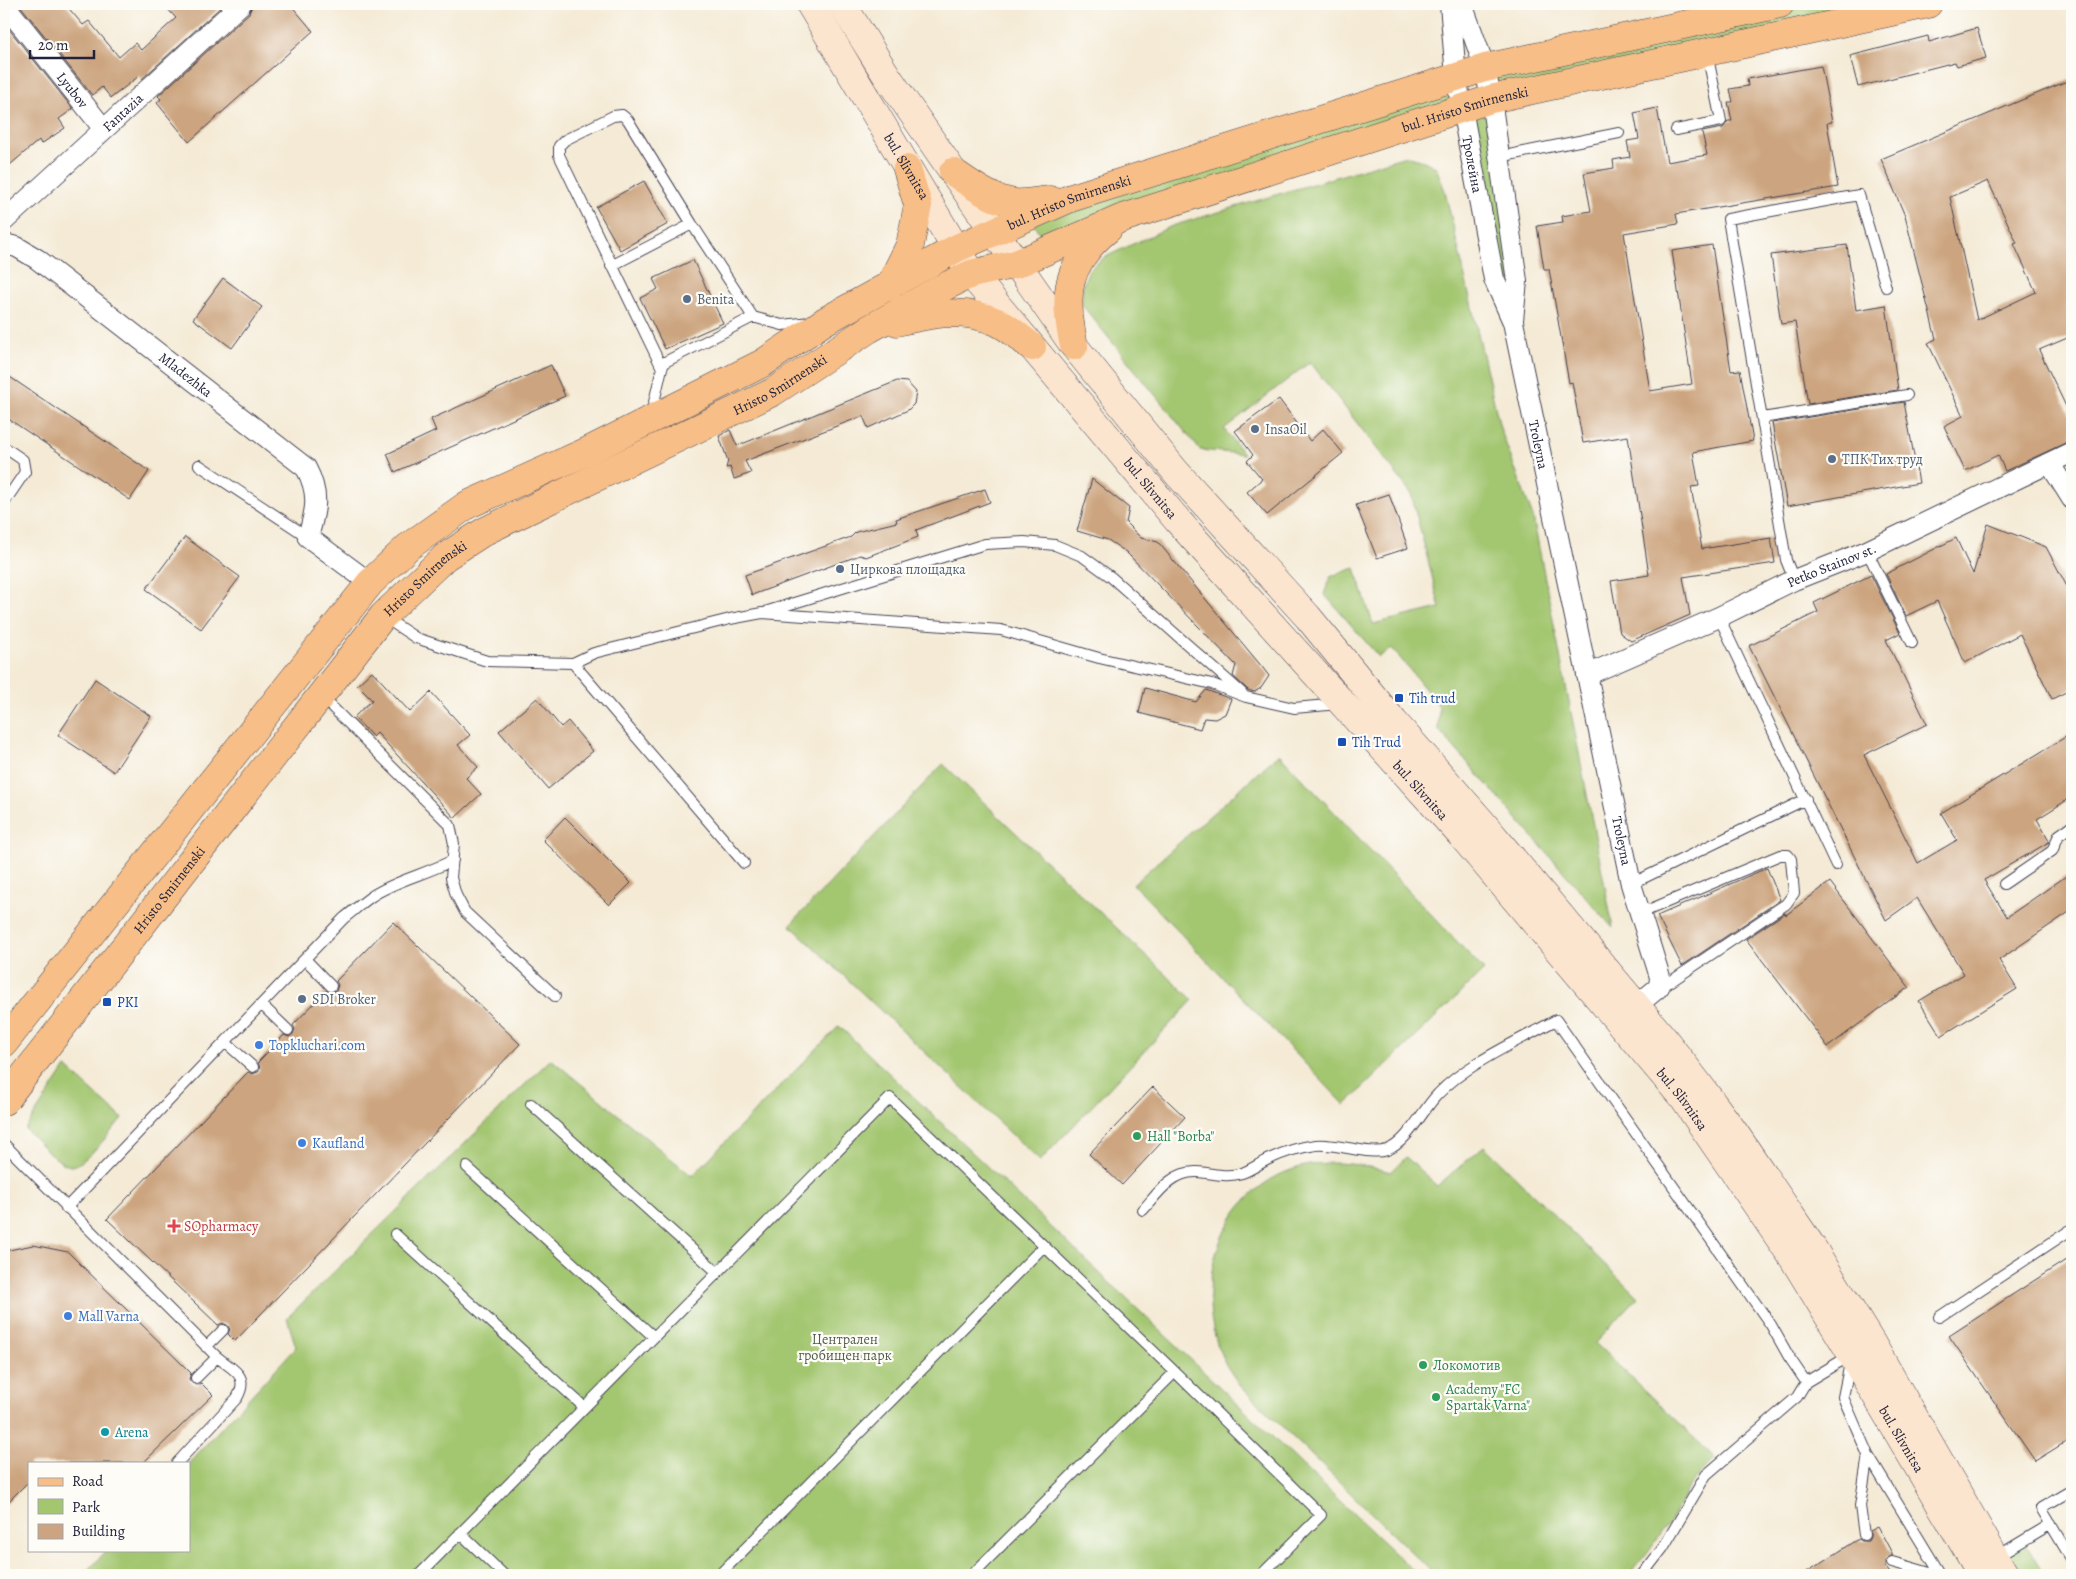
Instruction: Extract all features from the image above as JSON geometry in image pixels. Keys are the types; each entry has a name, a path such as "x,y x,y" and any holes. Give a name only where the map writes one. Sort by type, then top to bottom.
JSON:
{"main road":[{"name":"bul. Slivnitsa","path":"810,4 907,169 972,274 1178,521 1462,836 1684,1099 1793,1258 1852,1355 1994,1570"},
{"name":"bul. Slivnitsa","path":"842,4 887,76 952,172 1074,346 1176,472 1308,617 1394,722 1480,820 1636,1006 1708,1096 1810,1244 1872,1344 1994,1570"},
{"name":"bul. Hristo Smirnenski","path":"994,232 1071,198 1456,76 1485,68 1780,4"},
{"name":"bul. Hristo Smirnenski","path":"1016,264 1120,219 1491,99 1928,4"},
{"path":"889,287 910,245 918,205 907,169"},
{"path":"952,172 981,192 1015,203 1071,198"},
{"path":"1074,346 1068,317 1068,298 1074,271 1091,243 1120,219"},
{"name":"Hristo Smirnenski","path":"4,1043 370,583 408,547 467,505 588,451 763,363 825,321 956,248 994,232"},
{"name":"Hristo Smirnenski","path":"4,1101 383,616 445,557 485,531 773,392 869,329 942,288 972,274 1016,264"},
{"path":"869,329 926,316 966,312 999,322 1032,347"}],"street":[{"name":"Lyubov","path":"4,4 104,128"},
{"name":"Fantazia","path":"4,221 241,4"},
{"name":"Тролейна","path":"1450,4 1456,76 1494,279 1513,322"},
{"name":"Troleyna","path":"1462,4 1485,68 1491,99 1517,281 1513,322 1631,884 1642,913 1660,977 1659,985"},
{"name":"Mladezhka","path":"4,244 37,258 306,468 314,484 316,501 308,537"},
{"name":"Petko Stainov st.","path":"1587,675 1719,617 1794,580 1867,551 2072,452"},
{"path":"2050,464 2072,499"},
{"path":"308,537 370,583"},
{"path":"1636,1006 1659,985"}],"lane":[{"path":"1676,130 1721,120 1706,52"},
{"path":"662,368 610,266 559,155 559,146 565,140 613,116 622,115 628,120 692,224 753,317 782,325 825,321"},
{"path":"1499,157 1619,133"},
{"path":"1794,580 1786,560 1728,219 1859,195 1886,287"},
{"path":"610,266 692,224"},
{"path":"650,420 665,362 753,317"},
{"path":"1762,418 1907,395"},
{"path":"4,447 23,460 25,472 4,503"},
{"path":"199,465 308,537"},
{"path":"383,616 416,638 487,661 573,663 594,653 730,619 762,613 985,544 1024,542 1054,545 1082,556 1110,577 1246,697"},
{"path":"1867,551 1912,643"},
{"path":"762,613 1001,630 1099,658 1212,684 1246,697 1294,708 1342,704"},
{"path":"1719,617 1836,865"},
{"path":"573,663 744,863"},
{"path":"320,696 450,825 454,844 451,878 456,895 465,912 555,996"},
{"path":"1631,884 1806,799"},
{"path":"2004,884 2052,851 2060,835 2072,826"},
{"path":"1642,913 1780,856 1788,854 1791,858 1794,893 1786,904 1670,982 1659,985"},
{"path":"66,1208 306,960 344,918 372,896 395,884 439,868 453,860"},
{"path":"306,960 331,986"},
{"path":"262,1005 288,1030"},
{"path":"1143,1210 1169,1181 1184,1174 1197,1172 1227,1176 1242,1173 1290,1150 1317,1145 1342,1145 1377,1152 1389,1149 1400,1141 1437,1094 1452,1080 1473,1066 1556,1020 1771,1325 1806,1382"},
{"path":"225,1042 252,1068"},
{"path":"419,1575 890,1098 1321,1515 1261,1575"},
{"path":"531,1104 717,1272"},
{"path":"4,1144 206,1347 239,1374 243,1388 237,1398 178,1462"},
{"path":"467,1167 654,1337"},
{"path":"1939,1317 2072,1229"},
{"path":"395,1234 584,1408"},
{"path":"719,1575 1044,1246"},
{"path":"206,1347 223,1330"},
{"path":"1642,1575 1663,1548 1706,1476 1797,1397 1806,1382 1852,1355"},
{"path":"1852,1355 1843,1398 1868,1455 1941,1575"},
{"path":"196,1378 217,1357"},
{"path":"972,1575 1175,1372"},
{"path":"1864,1535 1860,1506 1868,1455"},
{"path":"2072,1490 2041,1508 2072,1560"},
{"path":"1994,1570 2051,1524"},
{"path":"460,1533 504,1575"},
{"path":"1892,1562 1937,1575"}],"green space":[{"path":"1780,4 1928,4 1491,99 1485,68"},
{"path":"1456,77 1463,109 1049,249 1029,216"},
{"path":"1491,99 1517,281 1510,314 1463,109"},
{"path":"1406,156 1424,161 1436,167 1445,191 1500,428 1533,517 1613,928 1438,729 1439,706 1392,648 1379,657 1324,594 1331,576 1355,568 1373,624 1440,608 1411,493 1310,362 1224,429 1244,454 1200,450 1082,305 1083,285 1089,269 1105,257 1172,226"},
{"path":"1279,754 1484,970 1345,1105 1133,884"},
{"path":"943,764 1193,1000 1040,1161 790,925"},
{"name":"Централен гробищен парк","path":"839,1026 1418,1575 84,1575 105,1552 190,1552 190,1462 296,1347 287,1318 551,1059 692,1176"},
{"path":"66,1067 122,1118 90,1154 77,1165 71,1166 53,1156 25,1129"},
{"name":"Локомотив","path":"1484,1146 1638,1297 1595,1343 1715,1458 1690,1485 1678,1508 1647,1553 1629,1575 1435,1575 1239,1385 1226,1366 1213,1330 1210,1299 1212,1269 1221,1240 1235,1214 1254,1192 1279,1175 1309,1165 1330,1163 1371,1167 1391,1172 1406,1157 1437,1186"},
{"path":"2024,1541 2044,1575 2019,1575 2005,1552"}],"building":[{"path":"19,4 65,4 83,25 89,21 119,57 135,43 141,50 176,18 163,4 224,4 142,79 139,76 111,98 102,87 92,95"},
{"path":"253,4 290,4 313,31 189,142 157,103 161,99 158,96 249,13"},
{"path":"4,23 73,109 59,119 65,128 41,144 39,140 4,170"},
{"path":"1977,28 1986,58 1957,66 1955,62 1858,87 1850,56 1928,36 1929,42"},
{"path":"1821,66 1832,122 1827,123 1838,187 1676,214 1678,224 1624,233 1650,391 1692,384 1672,251 1712,245 1731,371 1740,370 1753,441 1693,452 1699,486 1691,487 1702,549 1771,538 1775,563 1683,577 1690,615 1631,641 1620,633 1611,581 1649,575 1628,436 1583,443 1572,382 1569,383 1549,269 1544,269 1537,226 1563,222 1562,216 1591,211 1584,173 1614,168 1613,160 1630,157 1627,141 1639,139 1634,113 1657,108 1667,162 1707,155 1702,132 1723,128 1728,121 1732,121 1728,102 1733,102 1730,89 1748,86 1747,79"},
{"path":"2072,79 2072,336 2039,350 2072,419 2072,440 2005,471 1998,455 1965,471 1944,426 1963,416 1928,343 1936,339 1905,216 1881,159","holes":["1988,181 2017,243 2014,244 2036,292 1977,320 1950,197"]},
{"path":"644,181 668,224 620,250 596,207"},
{"path":"1847,245 1856,310 1886,305 1898,390 1808,404 1795,322 1781,324 1771,255"},
{"name":"Benita","path":"693,260 723,323 665,349 640,298 658,289 653,279"},
{"path":"223,278 262,307 232,348 193,319"},
{"path":"551,365 565,396 395,472 387,454 436,431 431,419"},
{"path":"4,373 149,471 130,500 4,416"},
{"path":"897,381 907,382 916,392 914,404 908,410 868,428 863,416 745,461 751,473 734,479 730,467 726,468 728,461 719,436 730,430 737,446"},
{"path":"1279,399 1310,441 1323,429 1343,453 1267,515 1247,492 1262,479 1247,461 1253,455 1235,431"},
{"path":"1904,402 1919,483 1787,506 1772,423"},
{"path":"1092,479 1129,508 1126,523 1141,538 1158,542 1263,668 1269,676 1261,688 1254,692 1248,690 1233,676 1236,665 1126,552 1108,540 1077,531"},
{"path":"985,489 990,502 916,530 918,537 866,557 860,555 752,595 745,575 851,537 856,532 897,522 896,519"},
{"path":"1389,494 1408,548 1377,558 1356,505"},
{"path":"1988,524 2046,547 2072,596 2072,689 2052,699 2020,634 1965,663 1937,601 1906,616 1886,574 1956,538 1973,574"},
{"path":"185,537 240,577 201,629 146,589"},
{"path":"1871,575 1900,633 1886,640 1927,724 1864,755 1918,863 1957,840 1941,813 2072,733 2072,797 2037,819 2049,842 1984,880 2007,917 2072,872 2072,910 1999,960 2017,989 1941,1036 1919,1001 1964,974 1917,898 1886,920 1749,646 1818,612 1814,603"},
{"path":"372,671 410,712 431,692 470,735 458,745 478,767 466,778 481,794 455,818 377,733 373,737 354,717 372,700 357,685"},
{"path":"95,679 151,716 114,772 58,735"},
{"path":"1145,688 1196,702 1206,690 1231,699 1225,714 1215,719 1204,718 1200,729 1139,713"},
{"path":"537,698 561,727 568,721 593,751 548,789 499,731"},
{"path":"565,817 631,883 609,905 543,840"},
{"path":"1767,868 1780,900 1682,966 1657,916"},
{"path":"1830,882 1909,987 1828,1047 1746,939 1785,913 1786,915"},
{"name":"Kaufland","path":"393,922 520,1044 235,1341 228,1334 230,1329 227,1325 222,1323 218,1325 107,1219 248,1072 252,1074 258,1072 260,1068 258,1062 284,1035 289,1037 293,1034 295,1029 293,1025 326,991 332,993 336,991 338,985 336,981"},
{"name":"Hall \"Borba\"","path":"1153,1087 1185,1117 1122,1185 1089,1154"},
{"name":"Mall Varna","path":"33,1245 68,1252 191,1373 189,1379 192,1383 197,1385 201,1383 213,1395 144,1462 28,1462 28,1482 4,1506 4,1254 9,1250"},
{"path":"2072,1256 2072,1438 2035,1461 1949,1336"},
{"path":"1878,1527 1893,1555 1885,1561 1885,1566 1891,1575 1802,1575 1859,1539 1868,1541 1870,1531"}],"place":[{"name":"Benita","path":"687,299"},
{"name":"InsaOil","path":"1255,429"},
{"name":"ТПК Тих труд","path":"1832,459"},
{"name":"Циркова площадка","path":"840,569"},
{"name":"Tih trud","path":"1399,698"},
{"name":"Tih Trud","path":"1342,742"},
{"name":"SDI Broker","path":"302,999"},
{"name":"PKI","path":"107,1002"},
{"name":"Topkluchari.com","path":"259,1045"},
{"name":"Hall \"Borba\"","path":"1137,1136"},
{"name":"Kaufland","path":"302,1143"},
{"name":"SOpharmacy","path":"174,1226"},
{"name":"Mall Varna","path":"68,1316"},
{"name":"Локомотив","path":"1423,1365"},
{"name":"Academy \"FC Spartak Varna\"","path":"1436,1397"},
{"name":"Arena","path":"105,1432"}]}
